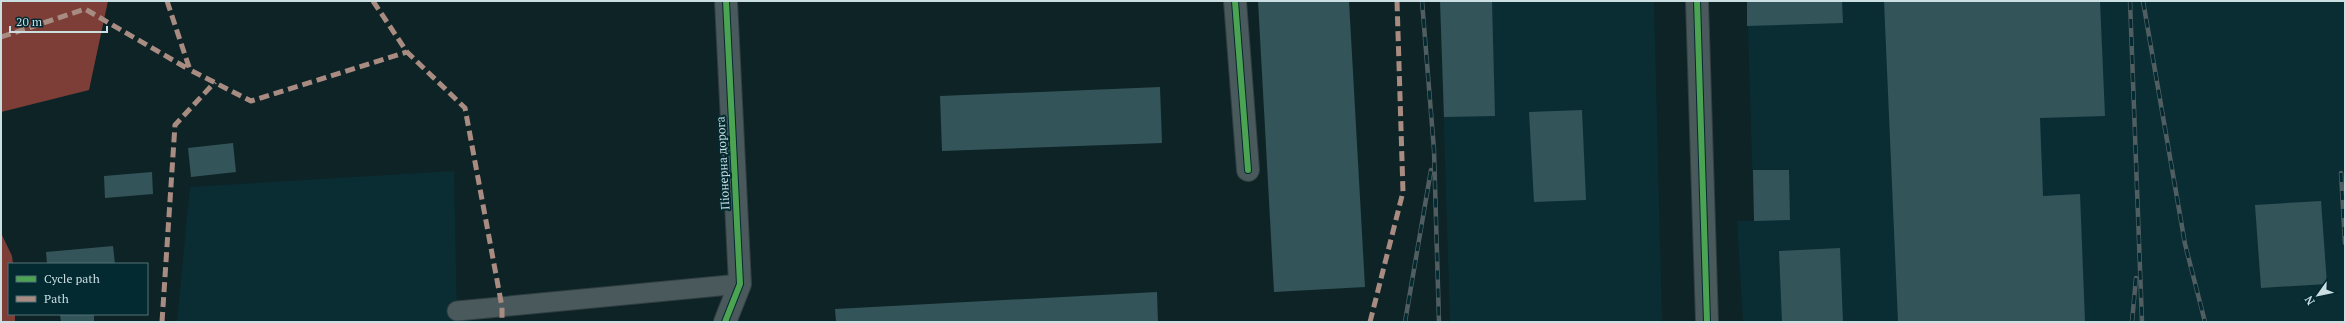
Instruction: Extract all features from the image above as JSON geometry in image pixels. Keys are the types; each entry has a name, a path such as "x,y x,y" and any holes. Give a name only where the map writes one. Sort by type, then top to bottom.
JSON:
{"street":[{"name":"Піонерна дорога","path":"725,322 740,284 726,1"},
{"path":"1235,1 1248,170"},
{"path":"1697,1 1707,322"}],"lane":[{"path":"457,311 740,284"}],"shaded area":[{"path":"1,1 108,1 89,90 1,112"},
{"path":"1440,1 1654,1 1662,322 1450,322"},
{"path":"1747,1 2345,1 2345,322 1743,322 1737,221 1754,221"},
{"path":"454,171 457,322 177,322 190,187"},
{"path":"1,233 12,256 13,263 8,263 8,315 15,315 15,322 1,322"}],"building":[{"path":"1258,1 1349,1 1365,287 1274,292"},
{"path":"1440,1 1492,1 1495,116 1444,117"},
{"path":"1747,1 1842,1 1843,23 1747,26"},
{"path":"1884,1 2100,1 2105,116 2040,118 2043,196 2080,194 2085,322 1898,322"},
{"path":"1160,87 1162,143 942,151 940,96"},
{"path":"1582,110 1586,200 1534,202 1529,112"},
{"path":"233,143 236,172 191,177 188,148"},
{"path":"1753,170 1789,170 1790,220 1754,221"},
{"path":"152,172 153,194 105,198 104,176"},
{"path":"2321,201 2327,284 2261,288 2255,205"},
{"path":"113,246 115,263 47,263 46,252"},
{"path":"1840,248 1843,322 1782,322 1779,251"},
{"path":"1157,292 1158,322 836,322 835,309"},
{"path":"60,315 94,315 94,322 61,322"}],"railway":[{"path":"1422,1 1434,150 1439,322"},
{"path":"2130,1 2142,322"},
{"path":"2143,1 2185,244 2205,322"},
{"path":"1405,322 1431,170"},
{"path":"2341,173 2345,243"},
{"path":"2132,322 2136,278"}],"marked path":[{"path":"167,1 190,70 251,101 407,52"},
{"path":"373,1 407,52 465,108 502,307 502,322"},
{"path":"1370,322 1403,192 1397,1"},
{"path":"1,37 85,9 190,70"},
{"path":"162,322 175,125 215,82"}],"cycle path":[{"path":"725,322 740,284 726,1"},
{"path":"1235,1 1248,170"},
{"path":"1697,1 1707,322"}]}
